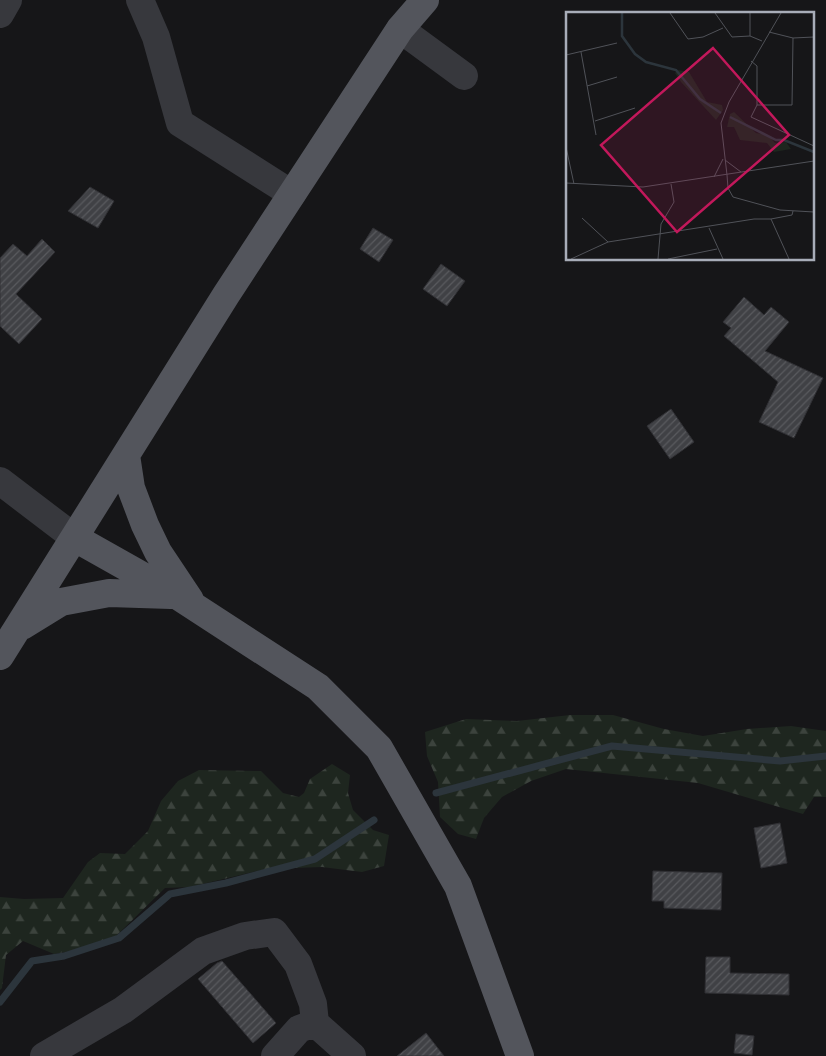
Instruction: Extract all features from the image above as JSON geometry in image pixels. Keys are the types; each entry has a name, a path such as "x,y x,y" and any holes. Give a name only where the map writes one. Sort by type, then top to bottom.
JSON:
{"main road":[{"path":"0,656 226,295 400,29 425,0"},
{"path":"126,455 131,488 145,525 186,601"},
{"path":"75,538 186,601 318,687 379,748 458,886 520,1056"},
{"path":"17,629 61,602 109,593 186,601"}],"street":[{"path":"0,14 8,0"},
{"path":"140,0 156,37 180,123 292,194"},
{"path":"400,29 464,76"},
{"path":"0,481 75,538"},
{"path":"44,1056 123,1010 203,951 245,936 274,932 298,964 313,1004 315,1023 352,1056"},
{"path":"275,1056 299,1029 315,1023"}],"green space":[{"path":"570,715 613,715 664,729 703,736 747,729 791,726 826,731 826,797 814,797 803,814 698,783 566,769 531,781 502,797 484,818 476,839 458,834 440,817 438,782 427,756 425,732 466,719 517,721"},
{"path":"332,764 350,775 348,793 353,810 373,830 389,835 384,866 362,872 322,867 266,869 190,887 165,888 116,936 99,946 54,954 23,941 6,955 2,988 0,990 0,897 24,899 63,898 88,862 100,853 125,854 148,831 161,801 178,781 199,770 261,771 283,793 299,797 304,793 310,779"}],"building":[{"path":"90,187 114,201 98,228 68,211"},
{"path":"373,228 393,240 379,262 360,249"},
{"path":"42,239 55,252 16,294 42,319 19,344 0,326 0,258 13,244 27,256"},
{"path":"441,264 465,281 447,306 423,289"},
{"path":"744,297 764,315 771,307 789,322 765,351 823,378 794,438 759,422 778,382 724,336 731,328 723,322"},
{"path":"671,409 694,442 670,459 647,426"},
{"path":"780,823 787,863 761,868 754,828"},
{"path":"653,871 722,873 721,910 664,908 664,901 652,901"},
{"path":"706,957 730,957 730,973 789,974 789,995 705,993"},
{"path":"222,961 276,1023 253,1043 198,979"},
{"path":"426,1033 444,1056 397,1056"},
{"path":"736,1034 754,1036 752,1055 734,1053"}],"waterway":[{"path":"436,793 612,746 780,761 826,756"},
{"path":"0,1002 32,961 64,956 119,938 170,894 226,883 315,859 374,820"}]}
